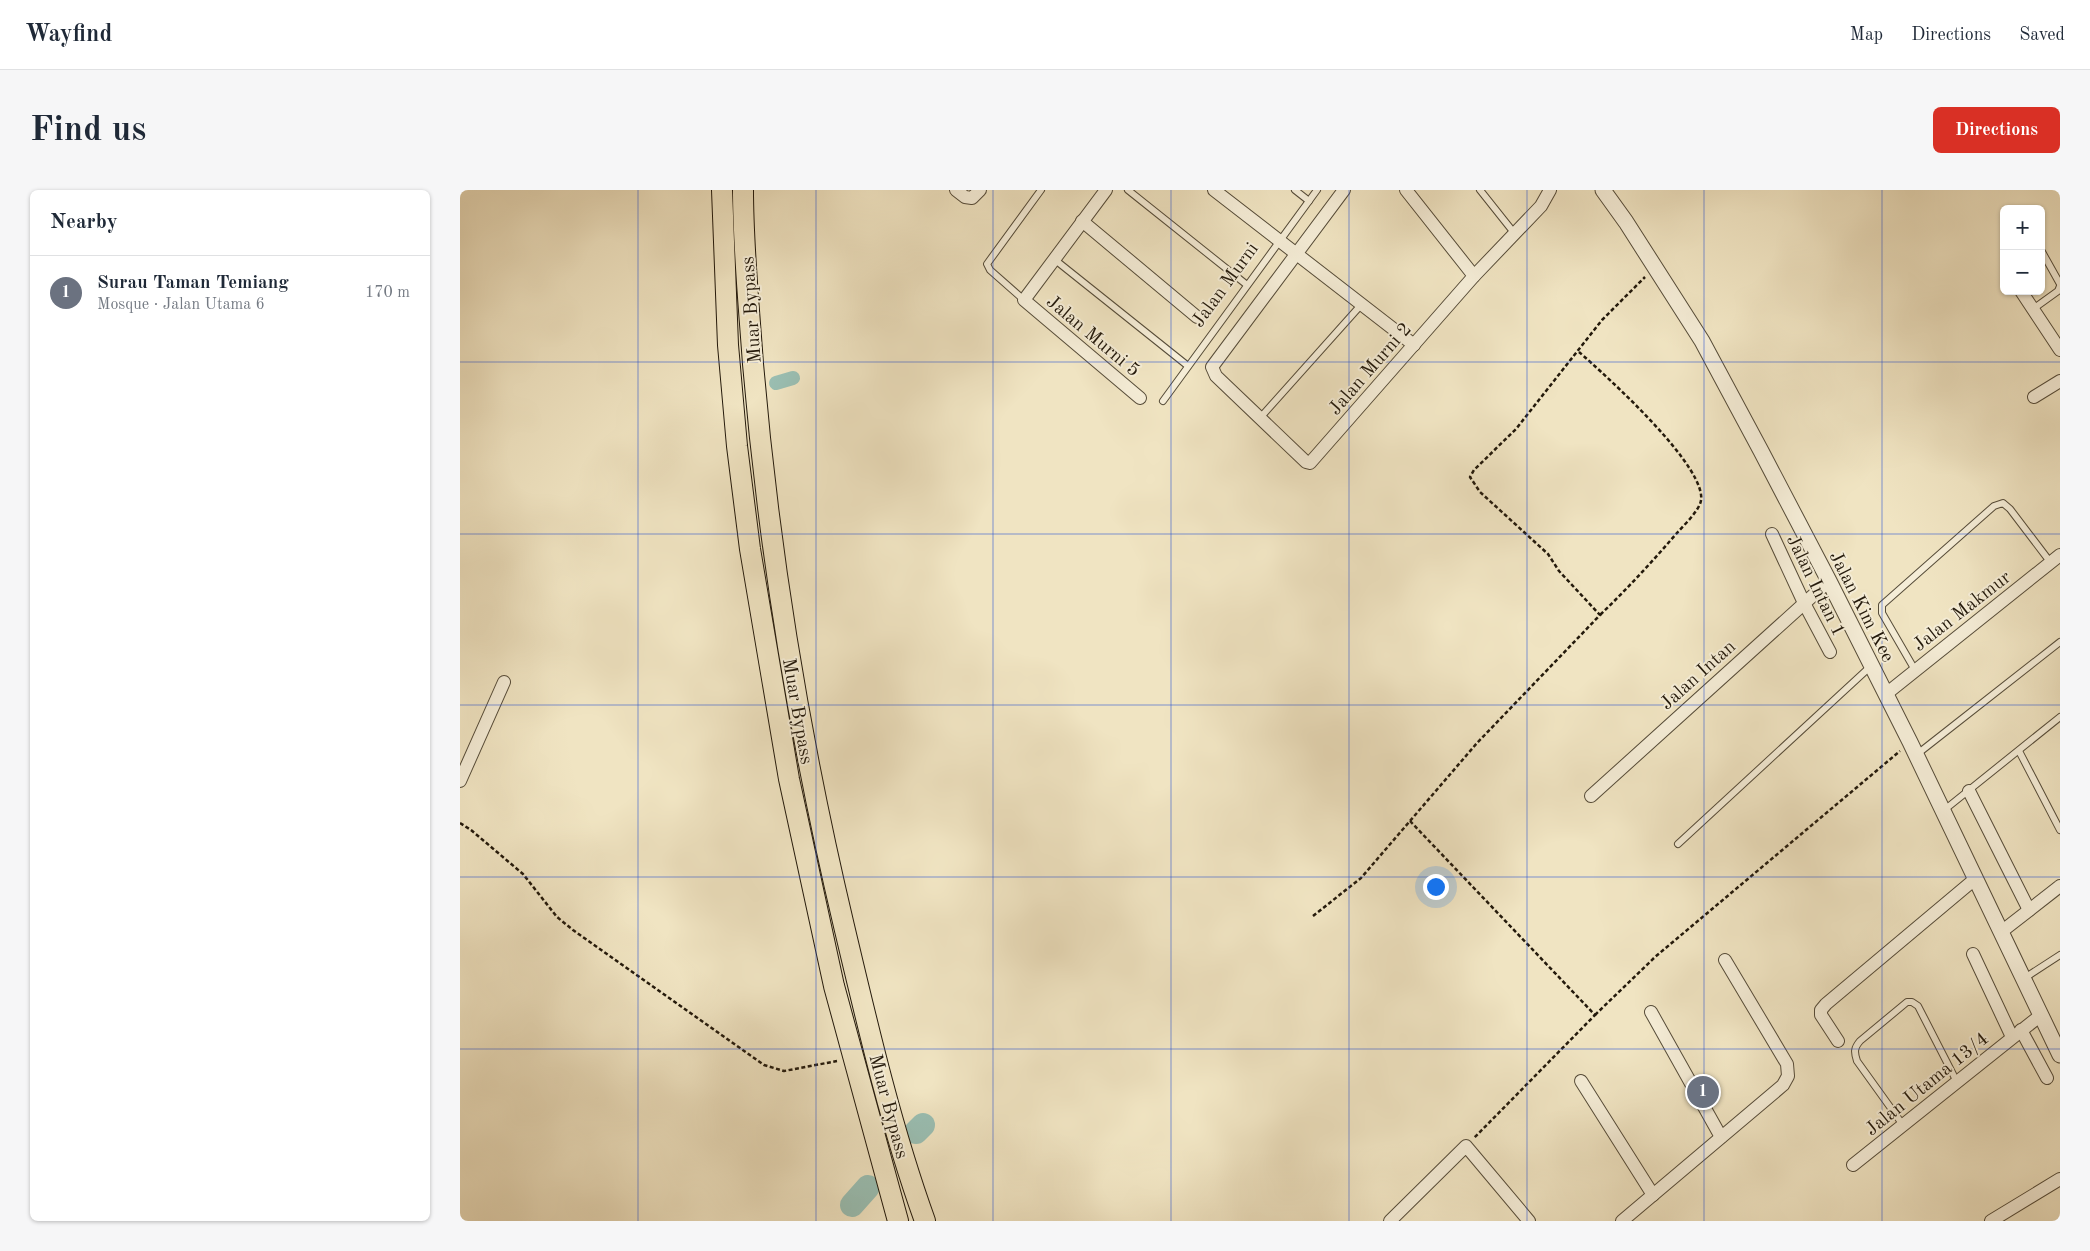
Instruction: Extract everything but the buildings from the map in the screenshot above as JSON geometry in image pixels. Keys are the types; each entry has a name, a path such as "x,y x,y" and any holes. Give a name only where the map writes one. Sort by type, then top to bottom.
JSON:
{"highway":[{"name":"Muar Bypass","path":"722,190 728,345 737,446 750,549 789,779 834,986 898,1221"},
{"name":"Muar Bypass","path":"743,190 750,323 760,442 774,562 802,734 822,835 862,1004 913,1188 925,1221"}],"street":[{"path":"956,190 965,197 972,198 980,190"},
{"path":"1024,300 1106,190"},
{"path":"1214,190 1414,346"},
{"path":"1296,255 1344,190"},
{"path":"1406,190 1474,276"},
{"name":"Jalan Murni 2","path":"1296,255 1212,367 1216,376 1306,462 1310,463 1474,276 1541,206 1550,190"},
{"name":"Jalan Kim Kee","path":"1603,190 1656,268 1702,341 1829,581 1913,749 2041,1014 2055,1032 2060,1055"},
{"path":"1082,221 1197,317"},
{"path":"2024,295 2060,350"},
{"name":"Jalan Murni 5","path":"1024,300 1140,398"},
{"path":"2034,397 2060,381"},
{"name":"Jalan Intan 1","path":"1772,534 1804,603 1830,652"},
{"name":"Jalan Makmur","path":"1886,694 2055,559"},
{"name":"Jalan Intan","path":"1591,796 1829,581"},
{"path":"460,781 504,682"},
{"path":"1969,791 2029,910"},
{"path":"1838,1041 1821,1015 1821,1010 1826,1004 1975,879"},
{"path":"2001,932 2060,886"},
{"path":"1973,954 2017,1033 2047,1078"},
{"path":"1622,1221 1783,1085 1788,1076 1787,1064 1725,960"},
{"path":"1651,1012 1721,1137"},
{"name":"Jalan Utama 13/4","path":"1854,1165 2041,1014"},
{"path":"1581,1080 1653,1195"},
{"path":"1390,1221 1466,1146 1529,1221"},
{"path":"1991,1221 2060,1178"}],"lane":[{"path":"1024,300 990,270 987,264 1041,190"},
{"path":"1128,190 1247,285"},
{"path":"1295,190 1309,201"},
{"name":"Jalan Murni","path":"1163,400 1317,190"},
{"path":"1480,190 1514,234"},
{"path":"2033,309 2058,291 2060,285 2045,257"},
{"path":"1054,259 1188,366"},
{"path":"1260,418 1361,304"},
{"path":"1914,670 1882,613 1882,605 1994,506 2003,503 2010,509 2055,559"},
{"path":"1913,749 2060,642"},
{"path":"1678,844 1871,666"},
{"path":"1942,811 2060,717"},
{"path":"2019,751 2060,830"},
{"path":"2023,978 2060,955"},
{"path":"1903,1125 1857,1061 1854,1048 1906,1002 1912,1002 1918,1006 1957,1082"}],"path":[{"path":"1600,615 1559,571 1548,554 1480,492 1470,477 1474,470 1516,429 1579,352 1602,320 1656,268"},
{"path":"1313,916 1360,878 1477,743 1641,575 1692,516 1700,504 1702,497 1691,470 1667,440 1605,374 1579,352"},
{"path":"1466,1146 1655,956 1913,749"},
{"path":"1410,821 1595,1015"},
{"path":"460,823 523,874 557,917 573,930 764,1065 775,1070 784,1071 854,1058"}],"waterway":[{"path":"776,383 793,378"},
{"path":"916,1132 923,1125"},
{"path":"852,1205 868,1187"}],"place":[{"name":"Surau Taman Temiang","path":"1703,1092"}]}
